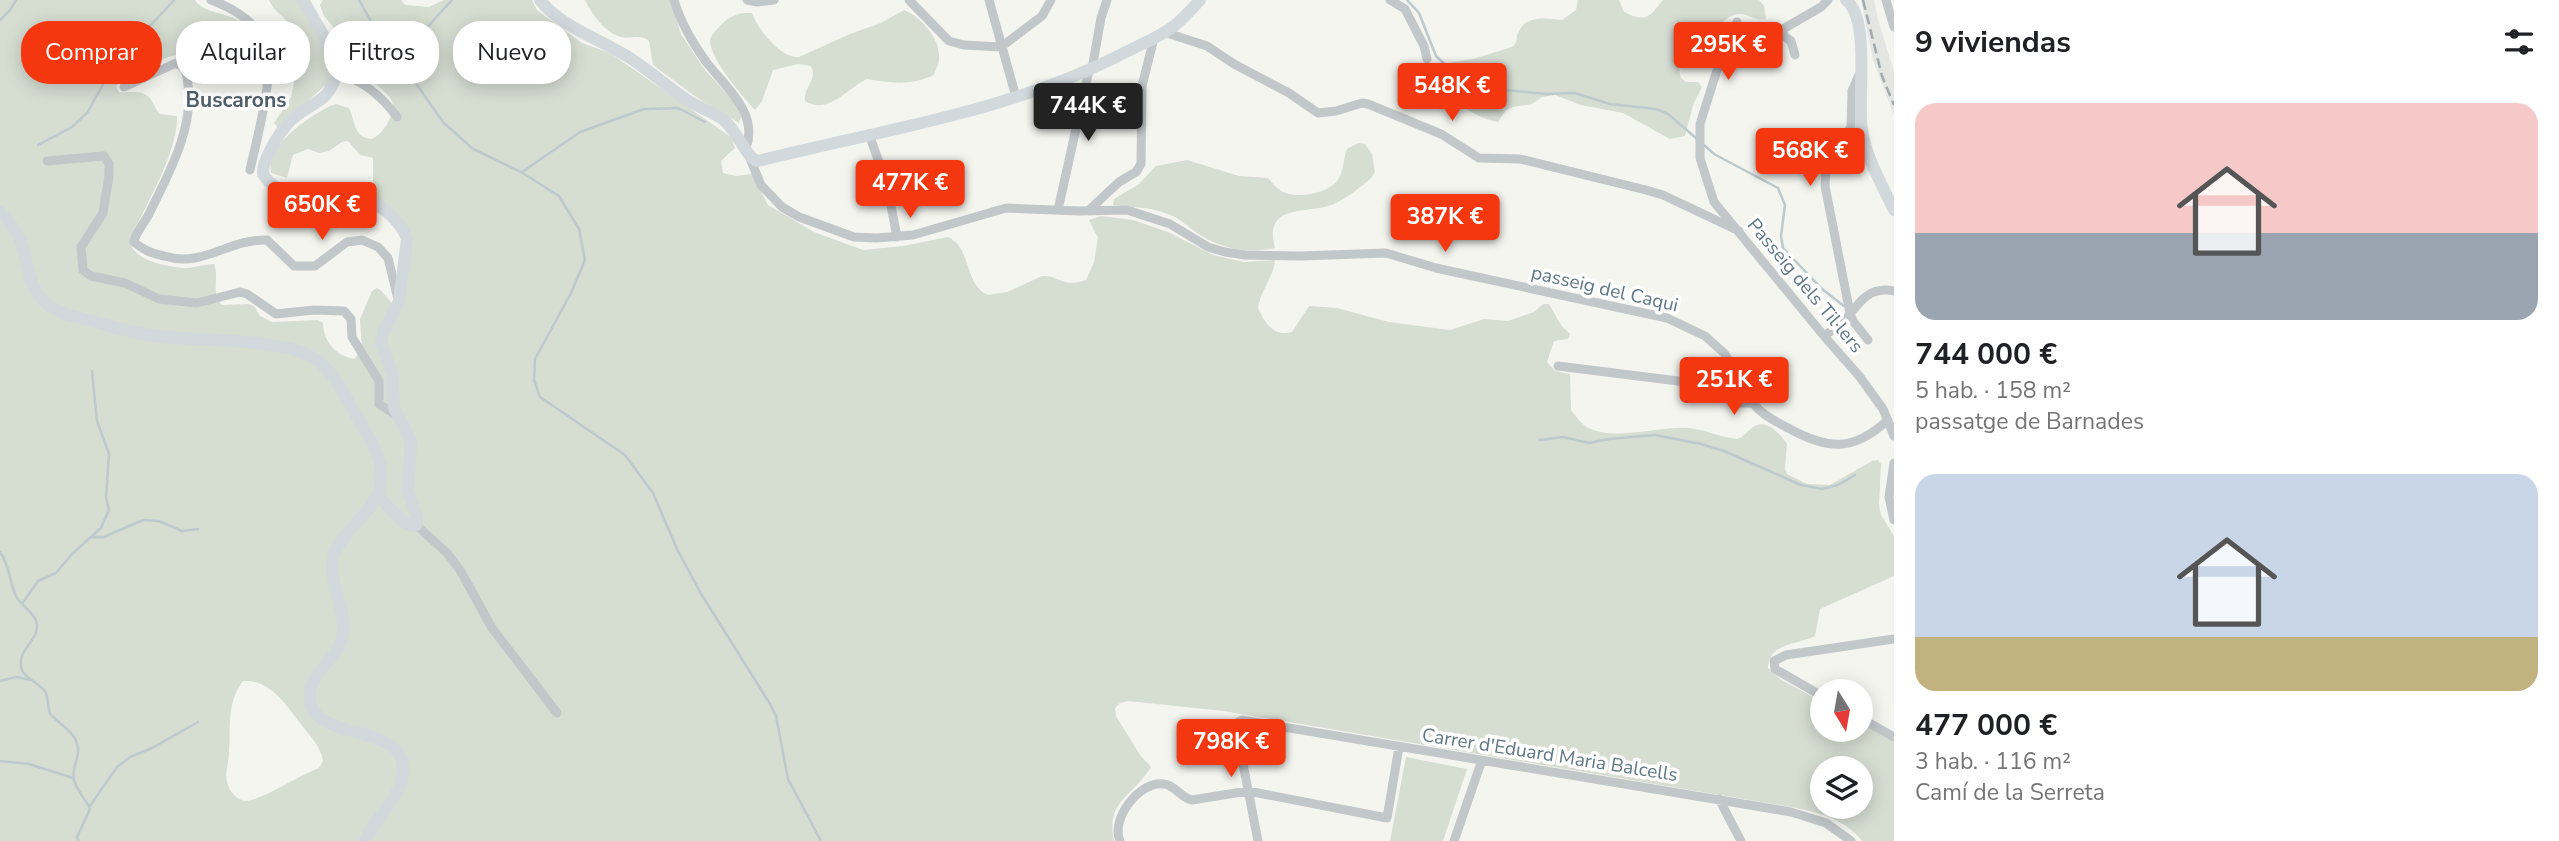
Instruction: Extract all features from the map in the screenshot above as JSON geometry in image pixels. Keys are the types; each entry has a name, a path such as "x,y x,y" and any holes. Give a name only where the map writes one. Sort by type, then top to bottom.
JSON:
{"street":[{"path":"211,0 243,16 265,43 268,51 268,80 250,170"},
{"path":"303,0 324,35"},
{"path":"540,0 559,17 630,58 688,100 721,118 736,132 752,160 758,161 1016,97 1090,69 1159,35 1177,23 1200,0"},
{"path":"674,0 677,12 706,61 733,93 744,112 750,133 747,152"},
{"path":"747,0 774,0"},
{"path":"909,0 949,41 1000,47 1042,16 1051,0"},
{"path":"989,0 1016,97"},
{"path":"1058,210 1101,18 1108,0"},
{"path":"1390,0 1405,9 1424,46 1427,59"},
{"path":"1794,55 1791,41 1784,36 1783,29 1828,0"},
{"path":"1846,0 1852,6 1860,33 1863,135 1894,210"},
{"path":"1886,0 1894,27"},
{"name":"Passeig dels Til·lers","path":"1737,22 1703,110 1698,140 1702,167 1714,202 1824,336 1887,406 1888,420 1894,436"},
{"path":"1088,211 1119,182 1136,172 1141,164 1142,86 1159,35"},
{"path":"1159,35 1207,46 1289,93 1318,113 1368,104 1441,134 1476,156 1520,159 1646,190 1663,195 1739,231"},
{"path":"124,87 176,63 186,72 189,87 187,124 163,185 147,218 135,234 134,242 144,251 178,261 211,256 229,245 253,239 267,240 294,266 315,266 347,242 362,240 378,247 388,258 399,300"},
{"path":"1860,74 1852,91 1851,127 1826,169 1825,186 1850,313 1868,340"},
{"path":"332,84 326,97 289,122 265,160 263,174 273,184 300,194 361,196 377,204 404,231 407,239 399,300 381,339 392,374 393,403 412,446 408,491 417,519 416,525"},
{"path":"361,84 372,90 397,117"},
{"path":"869,134 887,185 897,237"},
{"name":"passeig del Caqui","path":"747,152 761,185 774,201 790,213 854,237 897,237 1006,208 1088,211 1116,209 1141,213 1170,224 1208,247 1225,252 1301,256 1386,253 1436,268 1667,318 1694,330 1716,345 1732,364 1753,404"},
{"path":"47,161 95,156 104,156 107,160 109,176 103,213 81,247 83,270 91,276 125,283 159,299 197,303 240,292 276,314 314,310 344,312 351,319 352,337 379,381 379,404 397,416"},
{"path":"0,212 19,238 36,292 58,311 148,335 235,340 302,352 320,362 331,373 376,449 381,478 377,495 342,541 334,556 332,568 342,613 343,634 335,655 313,681 310,695 311,707 323,721 382,741 397,751 402,760 400,786 365,841"},
{"path":"1824,336 1846,320 1871,292 1894,291"},
{"path":"1558,366 1686,382 1738,403 1753,404 1766,416 1801,435 1827,445 1861,440 1888,420"},
{"path":"1894,463 1889,496 1894,520"},
{"path":"377,495 404,523 416,525 447,553 460,569 492,628 556,713"},
{"path":"1810,689 1775,669 1775,659 1894,639"},
{"name":"Carrer d'Eduard Maria Balcells","path":"1248,791 1236,728 1238,722 1249,721 1807,815 1826,823 1851,841"},
{"path":"1873,725 1894,737"},
{"path":"1120,841 1116,828 1122,811 1146,788 1164,783 1186,799 1192,800 1248,791 1387,818 1399,747"},
{"path":"1454,841 1482,760"},
{"path":"1248,791 1258,841"},
{"path":"1719,799 1741,841"}],"shaded area":[{"path":"0,0 195,0 209,10 239,21 176,21 176,55 162,60 162,21 21,21 21,84 118,84 116,86 119,92 139,92 147,95 160,114 177,116 170,153 160,179 133,231 133,249 144,258 176,267 214,264 216,290 222,305 254,306 260,316 272,322 318,320 323,323 325,336 332,347 342,355 354,359 362,350 360,319 372,291 377,288 395,305 411,253 373,195 373,158 360,155 348,141 329,151 319,153 308,149 293,155 287,178 271,173 271,163 281,142 290,133 330,106 336,104 349,108 358,132 372,139 385,127 393,110 391,99 377,84 439,84 439,21 328,21 320,5 323,0 401,0 405,5 429,7 444,0 532,0 537,10 552,21 453,21 453,84 571,84 571,35 582,43 610,53 731,137 735,148 721,161 723,173 736,176 752,174 768,205 814,232 863,250 948,237 961,249 975,283 988,295 1007,292 1042,276 1071,283 1086,280 1094,262 1098,238 1089,220 1101,216 1133,220 1168,232 1213,255 1244,262 1275,260 1258,308 1267,324 1275,331 1292,332 1309,306 1337,308 1389,322 1450,330 1484,319 1508,321 1534,312 1543,304 1549,304 1561,325 1570,334 1568,339 1554,341 1547,362 1555,371 1570,374 1571,410 1585,426 1595,431 1621,433 1689,428 1737,439 1757,425 1766,425 1778,433 1787,444 1787,474 1807,484 1830,485 1872,461 1878,460 1881,464 1879,505 1881,515 1894,536 1894,576 1820,609 1815,636 1778,649 1769,660 1768,668 1780,679 1810,695 1810,742 1873,742 1873,730 1894,742 1894,841 1862,841 1832,819 1873,819 1873,756 1810,756 1810,812 1224,711 1128,701 1115,708 1116,716 1140,755 1151,767 1117,808 1112,828 1114,841 0,841","holes":["243,681 253,681 276,694 314,741 323,761 319,768 245,801 231,791 226,776 234,698"]},
{"path":"269,0 301,0 324,46 324,84 327,84 278,128 274,123 291,97 294,84 310,84 310,21 286,21"},
{"path":"585,0 670,0 681,34 705,70 738,106 741,117 739,123 696,97 653,65 649,41 639,37 621,37 610,32 595,17"},
{"path":"1578,0 1619,0 1624,12 1643,18 1651,14 1663,0 1759,0 1764,6 1766,19 1739,14 1731,16 1684,56 1679,70 1681,78 1686,82 1698,82 1702,87 1693,105 1685,136 1670,139 1623,113 1581,105 1555,95 1506,110 1498,122 1469,111 1447,89 1439,70 1441,64 1473,59 1512,47 1519,31 1527,22 1538,19 1562,20 1576,10"},
{"path":"1861,0 1874,0 1894,72 1894,115 1873,60"},
{"path":"904,10 923,23 937,44 939,61 934,75 909,82 867,79 837,99 822,105 805,101 813,71 811,66 798,64 773,70 762,101 755,110 726,75 710,44 712,35 725,21 739,14 752,13 764,34 778,48 799,57 881,23"},
{"path":"1358,143 1365,144 1372,154 1375,172 1371,178 1334,204 1281,217 1275,223 1273,233 1275,248 1245,250 1226,247 1200,235 1168,214 1113,205 1114,199 1139,184 1156,166 1187,160 1239,176 1268,178 1277,187 1293,195 1318,192 1337,181 1347,149"},
{"path":"1406,757 1467,769 1443,841 1390,841"}],"waterway":[{"path":"0,20 16,0"},
{"path":"38,145 72,127 87,113 114,65 174,0"},
{"path":"359,0 383,43 403,65 443,122 473,149 521,172 559,196 579,229 585,260 571,293 535,359 534,380 540,397 625,455 653,493 677,549 700,592 776,716 788,779 821,841"},
{"path":"433,21 452,0"},
{"path":"1407,0 1419,13 1436,56 1456,75 1495,89 1546,94 1575,93 1610,104 1656,109 1668,114 1696,138"},
{"path":"522,172 580,132 644,109 678,108 705,122"},
{"path":"1704,145 1714,154 1778,188 1785,205 1781,236 1783,248 1822,289 1844,306"},
{"path":"22,604 38,581 56,573 72,554 101,528 109,510 106,497 109,454 97,421 92,371"},
{"path":"1540,440 1563,437 1589,443 1655,435 1724,451 1801,485 1822,489 1838,485 1855,475"},
{"path":"92,537 104,537 143,520 159,521 182,531 198,529"},
{"path":"0,552 17,598 37,624 35,636 22,657 22,670 44,690 50,714 71,733 77,744 73,777 90,809 77,837 78,841"},
{"path":"0,681 16,677 31,680"},
{"path":"90,806 117,767 130,757 198,722"},
{"path":"0,761 29,764 73,778"}],"railway":[{"path":"1863,0 1882,76 1894,105"}],"district":[{"name":"Buscarons","path":"236,100"}]}
